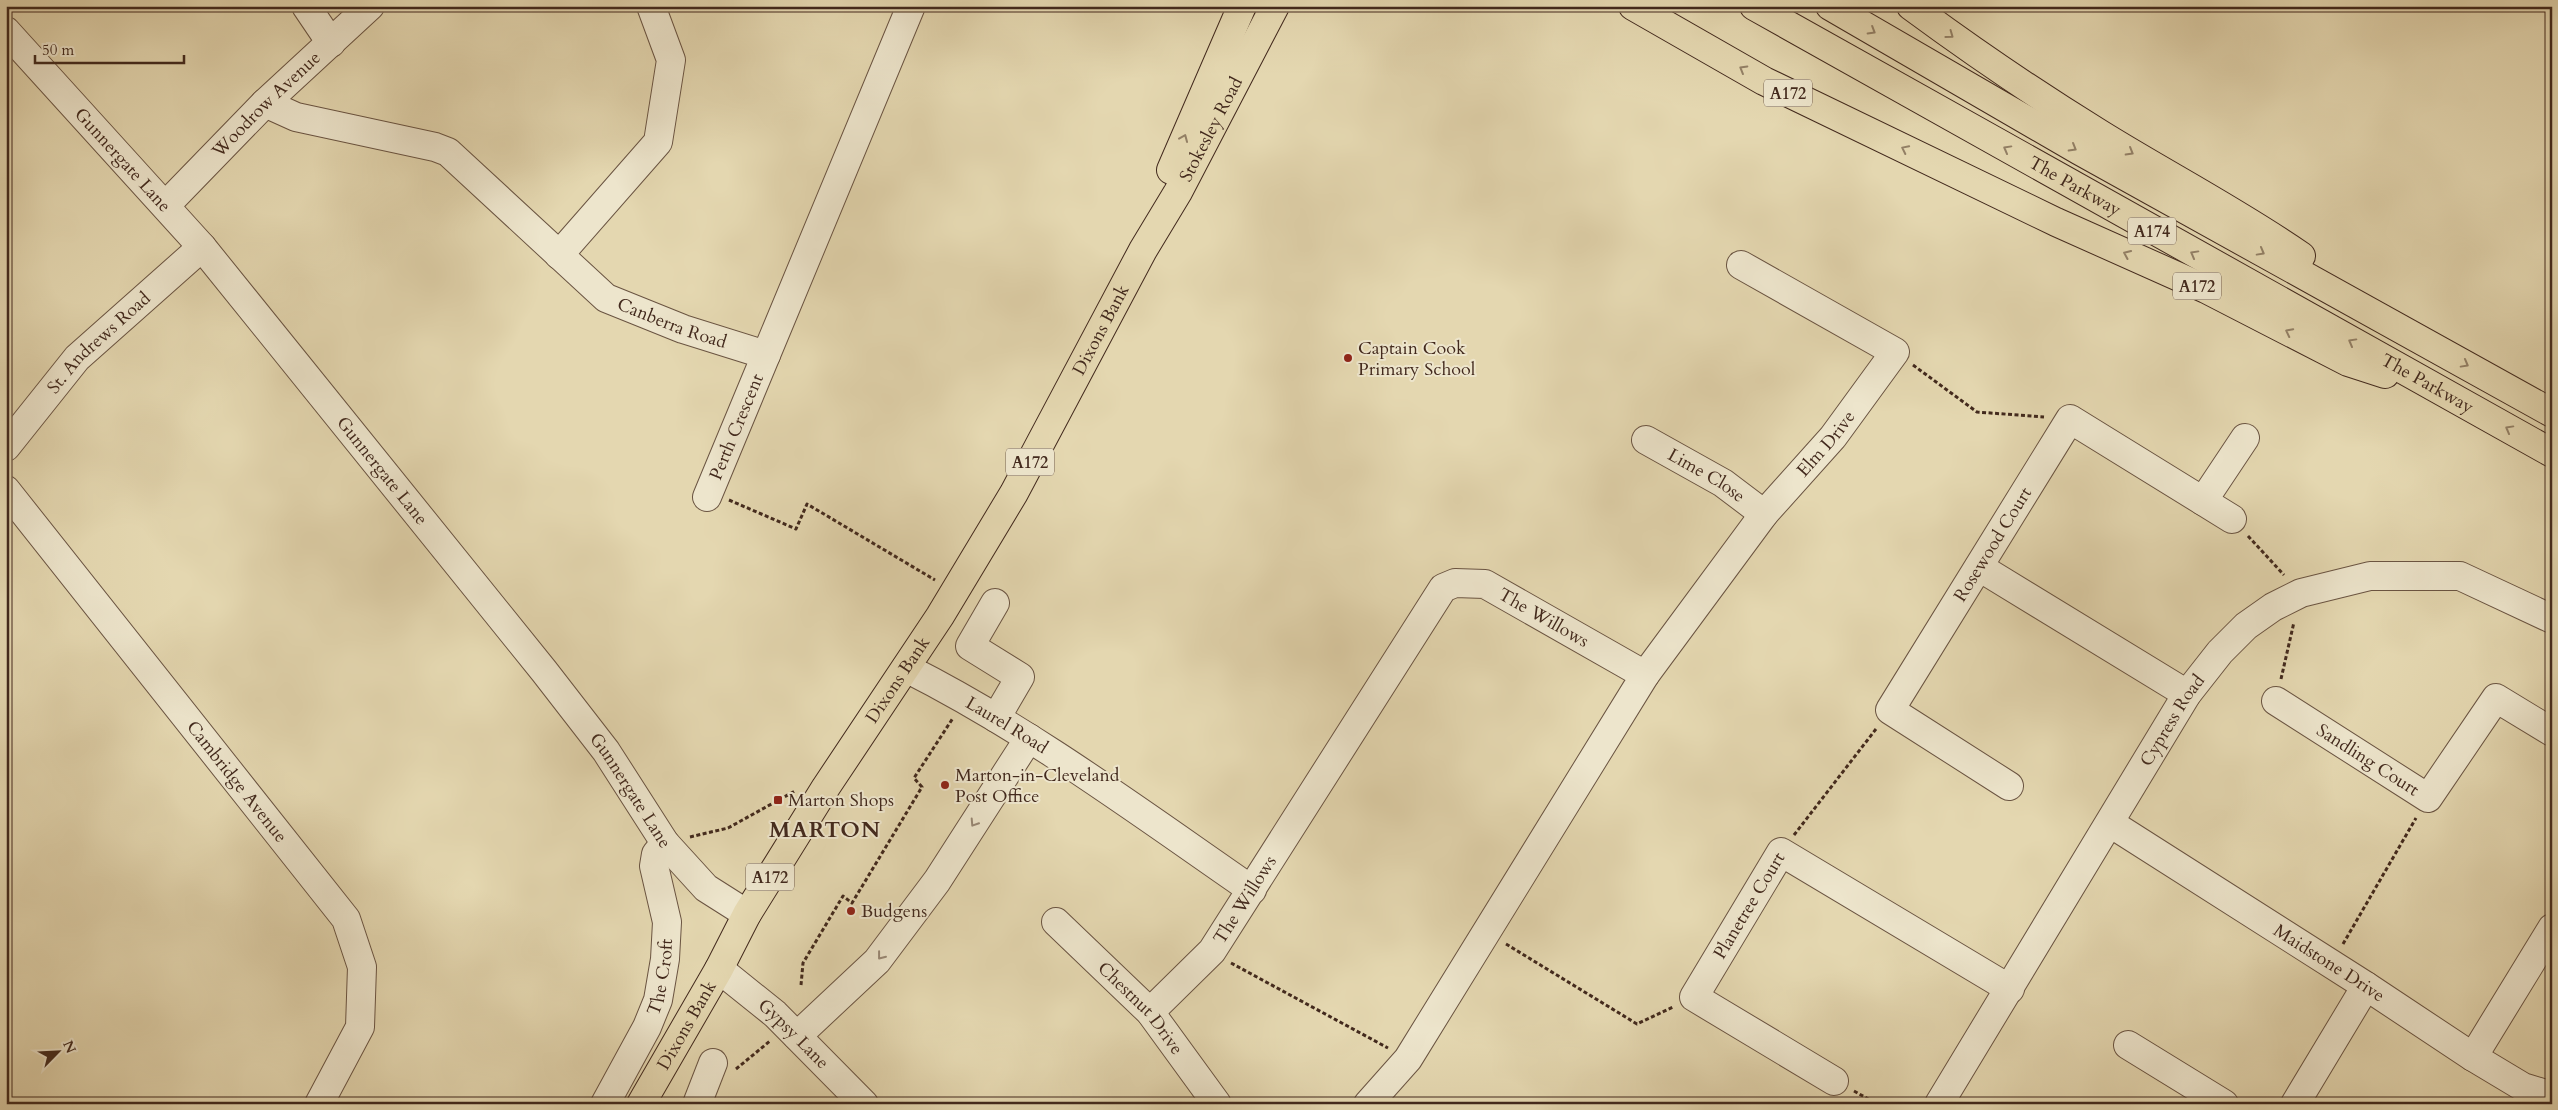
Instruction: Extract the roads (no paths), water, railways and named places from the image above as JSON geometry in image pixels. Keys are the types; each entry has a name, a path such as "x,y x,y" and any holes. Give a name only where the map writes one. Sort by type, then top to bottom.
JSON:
{"highway":[{"name":"A172","path":"1144,250 1163,188 1242,6"},
{"name":"Stokesley Road","path":"1144,250 1178,192 1275,6"},
{"name":"A172","path":"1633,6 1764,81 2056,222 2206,290 2348,362 2448,394"},
{"name":"The Parkway","path":"1754,6 2552,453"},
{"name":"The Parkway","path":"1830,6 2080,151 2552,413"},
{"name":"A174","path":"1911,6 1985,60 2100,134 2258,226 2432,346"},
{"path":"1228,37 1253,49"},
{"name":"Dixons Bank","path":"641,1104 719,969 747,914 826,787 955,591 1014,493 1144,250"}],"street":[{"path":"306,6 330,43"},
{"name":"Woodrow Avenue","path":"166,205 265,103 370,6"},
{"path":"559,255 658,142 670,60 651,6"},
{"path":"766,355 911,6"},
{"name":"Gunnergate Lane","path":"6,31 166,205 202,248 544,671 606,751 665,843 706,888 747,914"},
{"name":"Canberra Road","path":"265,103 296,117 434,147 448,152 606,298 683,329 766,355"},
{"name":"St. Andrews Road","path":"6,447 77,358 202,248"},
{"name":"Elm Drive","path":"1645,675 1764,514 1833,438 1895,352 1741,266"},
{"name":"Perth Crescent","path":"708,494 766,355"},
{"name":"Rosewood Court","path":"2009,786 1890,710 2070,419 2203,501"},
{"path":"2232,519 2203,501 2244,438"},
{"name":"Lime Close","path":"1646,440 1724,483 1764,514"},
{"name":"Cambridge Avenue","path":"6,490 346,919 362,967 360,1027 319,1104"},
{"path":"1979,567 2187,694"},
{"name":"Cypress Road","path":"1939,1104 2187,694 2227,645 2246,626 2273,607 2301,593 2370,576 2460,576 2552,619"},
{"name":"The Willows","path":"1150,1012 1212,951 1443,588 1455,583 1485,584 1645,675"},
{"path":"996,603 970,646 1020,677 996,718"},
{"name":"Laurel Road","path":"906,668 1029,738 1252,890"},
{"path":"1368,1104 1408,1059 1645,675"},
{"name":"Sandling Court","path":"2276,702 2428,798 2496,698 2552,732"},
{"path":"797,1036 877,962 936,881 1029,738"},
{"name":"Maidstone Drive","path":"2110,823 2366,986 2473,1057 2523,1087 2552,1096"},
{"name":"The Croft","path":"604,1104 647,1027 658,1000 665,959 667,922 654,866 656,854 665,843"},
{"name":"Planetree Court","path":"1834,1081 1694,997 1781,852 2010,989"},
{"name":"Chestnut Drive","path":"1056,922 1150,1012 1217,1104"},
{"path":"2473,1057 2552,928"},
{"name":"Gypsy Lane","path":"719,969 775,1014 864,1104"},
{"path":"2295,1104 2366,986"},
{"path":"2128,1045 2224,1104"},
{"path":"697,1104 709,1069"}],"place":[{"name":"Captain Cook Primary School","path":"1348,358"},
{"name":"Marton-in-Cleveland Post Office","path":"945,785"},
{"name":"Marton Shops","path":"778,800"},
{"name":"Budgens","path":"851,911"}],"district":[{"name":"MARTON","path":"825,829"}]}
